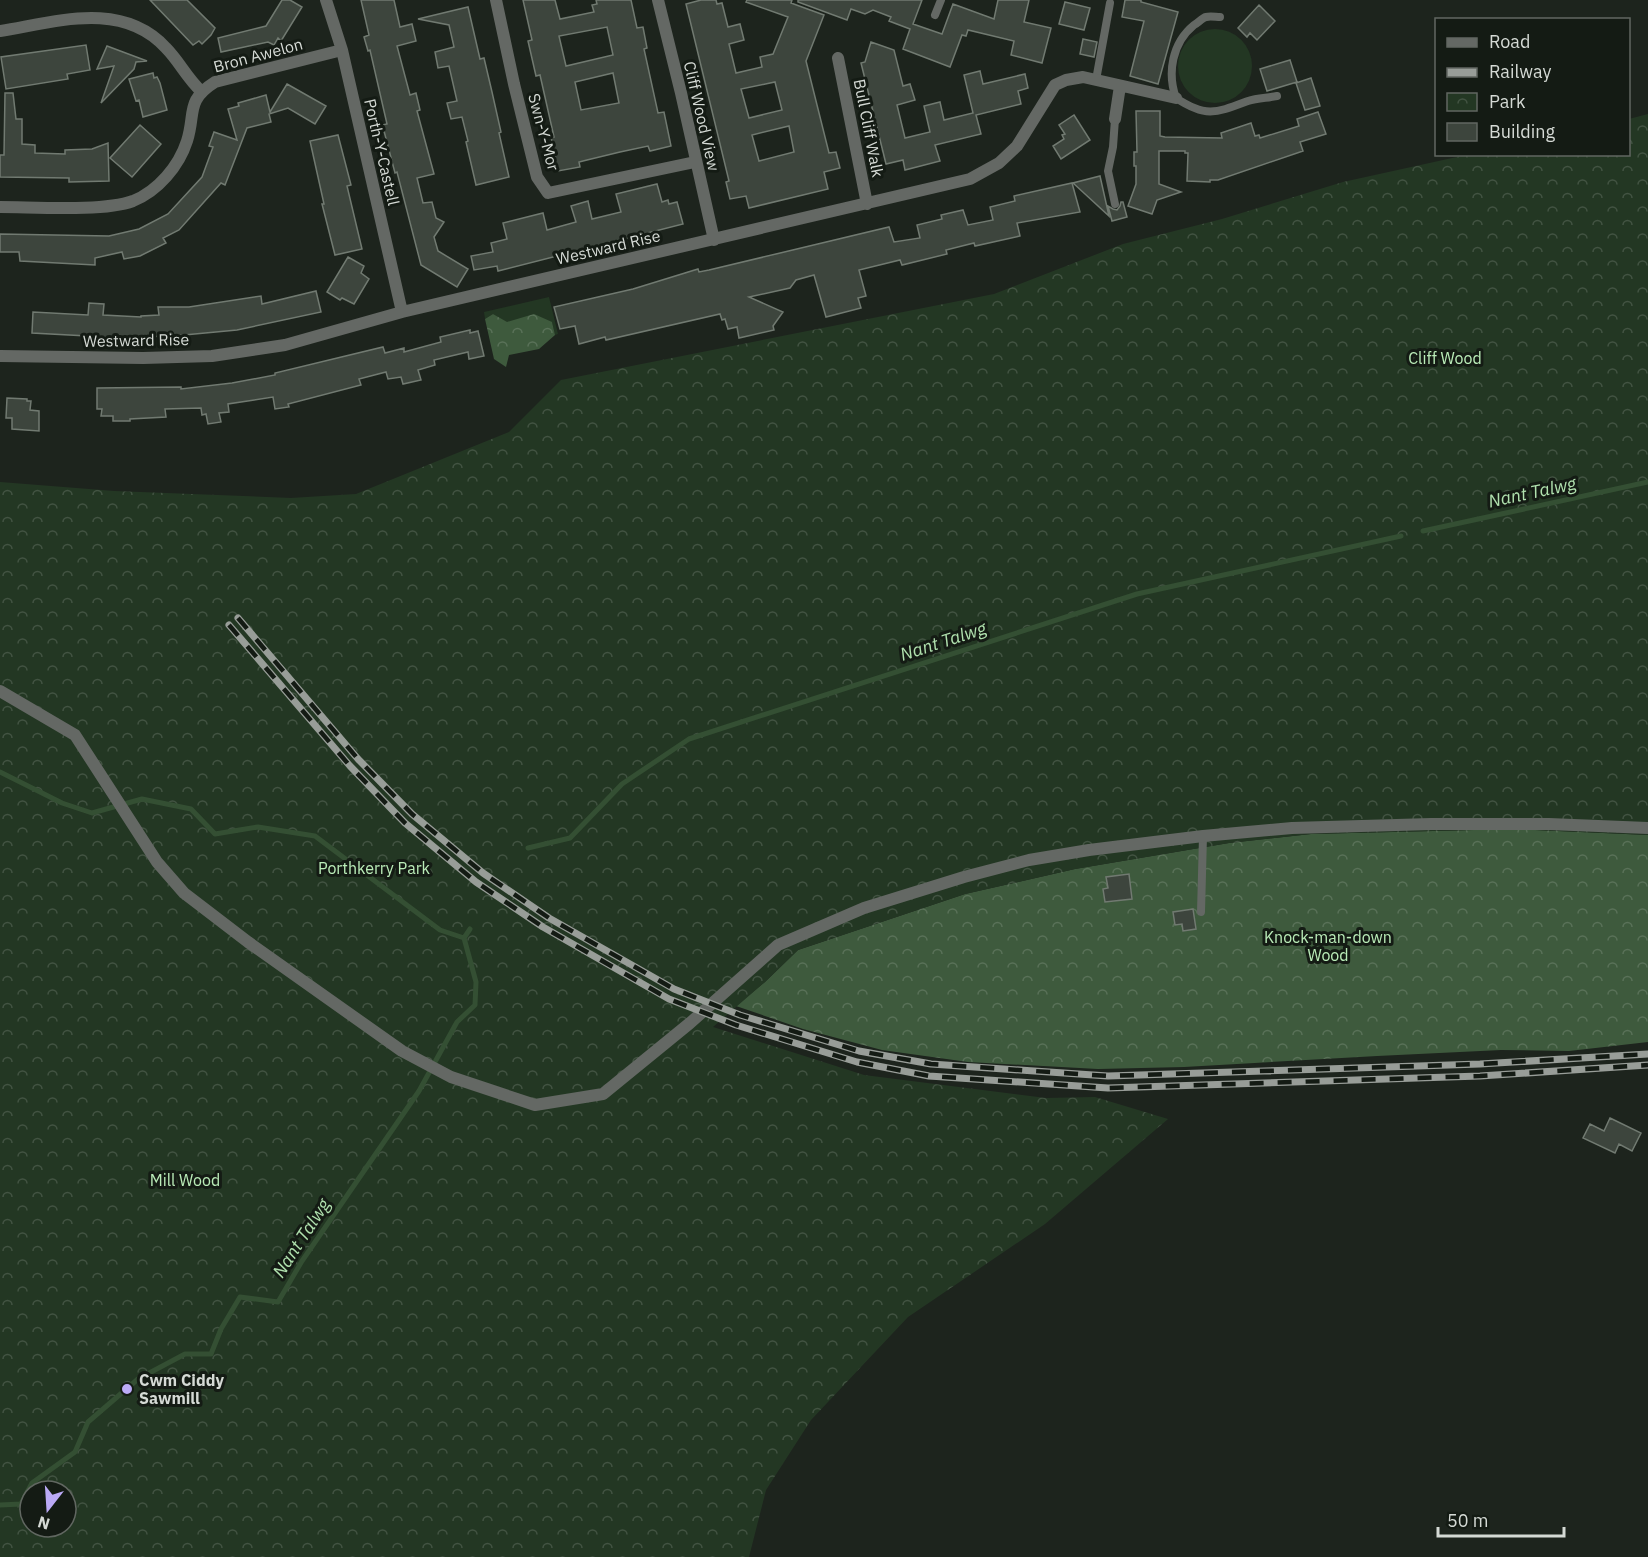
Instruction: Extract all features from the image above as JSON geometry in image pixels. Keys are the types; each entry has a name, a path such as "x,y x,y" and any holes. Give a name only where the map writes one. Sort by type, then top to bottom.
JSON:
{"street":[{"name":"Porth-Y-Castell","path":"326,0 342,50 402,312"},
{"name":"Swn-Y-Mor","path":"496,0 537,177 548,193 695,162"},
{"name":"Cliff Wood View","path":"658,0 714,240"},
{"path":"0,31 78,18 117,19 142,28 166,47 201,91"},
{"name":"Bron Awelon","path":"0,207 107,206 134,201 159,183 177,165 188,140 191,110 201,91 215,82 342,50"},
{"name":"Bull Cliff Walk","path":"838,58 867,204"},
{"name":"Westward Rise","path":"0,356 143,358 212,356 285,345 402,312 970,179 999,163 1017,146 1055,85 1066,80 1083,77 1176,98"},
{"path":"1115,119 1120,86"},
{"path":"0,691 75,735 157,862 184,893 248,942 402,1051 442,1072 534,1105 603,1094 690,1023 778,945 864,908 964,877 1029,860 1203,836 1292,828 1431,824 1550,824 1648,828"}],"lane":[{"path":"935,15 940,0"},
{"path":"1096,80 1110,3"},
{"path":"1220,17 1204,17 1189,29 1178,47 1171,67 1171,83 1176,98 1198,111 1217,111 1233,108 1249,101 1277,96"},
{"path":"1115,119 1108,171 1115,204"},
{"path":"1201,912 1203,836"}],"green space":[{"path":"1215,29 1229,32 1241,40 1249,52 1252,66 1249,80 1241,92 1229,100 1215,103 1201,100 1189,92 1181,80 1178,66 1181,52 1189,40 1201,32"},
{"name":"Porthkerry Park","path":"1648,114 1648,835 1514,829 1311,834 1229,843 1075,869 965,894 798,950 713,1027 864,1075 1046,1098 1095,1097 1168,1119 1045,1224 908,1317 811,1420 766,1490 749,1557 0,1557 0,482 114,491 291,498 356,494 509,432 561,380 994,294 1123,244 1222,219 1343,182 1461,156 1630,156 1630,119"},
{"path":"549,297 558,334 555,335 552,322 507,323 493,314 485,319 484,312"},
{"path":"493,314 507,322 534,314 552,322 555,335 539,349 509,355 506,367 494,359 485,319"},
{"name":"Knock-man-down Wood","path":"1514,829 1648,835 1648,1042 1569,1051 1501,1050 1184,1067 1098,1069 968,1062 882,1050 803,1029 736,1006 798,950 965,894 1075,869 1229,843 1311,834"}],"building":[{"path":"150,0 187,0 215,28 202,44 199,41 193,45"},
{"path":"282,0 290,0 302,7 281,41 278,38 274,45 268,42 221,52 218,38 266,26"},
{"path":"361,0 394,0 400,27 412,24 416,41 397,46 410,95 416,93 420,110 417,111 434,174 417,178 423,203 432,202 436,218 444,222 434,237 438,251 468,269 457,287 421,265 397,172 395,173 382,125 387,124 370,50 368,51 364,37 369,35"},
{"path":"523,0 555,0 560,19 594,12 592,5 597,4 596,0 631,0 637,28 643,27 647,48 644,49 658,113 664,112 671,146 650,151 648,146 620,152 579,162 580,167 558,171 551,137 554,137 540,75 536,76 528,41 532,40","holes":["607,27 613,55 566,66 559,36","613,73 619,103 581,110 575,82"]},
{"path":"701,0 716,0 717,4 722,3 728,27 740,24 744,40 729,44 736,73 762,67 760,57 773,54 788,17 746,2 747,0 792,0 791,3 824,15 806,61 829,153 836,152 840,168 824,172 828,189 749,208 746,196 730,199 726,182 729,181 686,4","holes":["775,82 782,110 749,118 741,89","789,126 794,152 759,161 752,135"]},
{"path":"798,0 922,0 913,24 942,34 953,4 994,19 998,0 1029,0 1024,22 1051,28 1042,63 1011,55 1014,41 968,30 966,36 962,35 950,67 903,49 910,29 889,21 891,17 873,10 865,14 851,9 847,20 798,2"},
{"path":"1125,0 1141,0 1141,2 1178,12 1158,84 1130,76 1144,21 1122,17"},
{"path":"1065,2 1090,8 1084,30 1059,24"},
{"path":"1259,5 1275,21 1257,40 1250,33 1247,37 1238,28"},
{"path":"468,7 480,59 484,58 509,177 476,185 462,117 451,119 447,103 457,101 449,66 438,68 435,52 454,47 449,25 418,19"},
{"path":"1083,39 1097,42 1094,57 1080,54"},
{"path":"871,42 894,50 903,86 910,84 915,100 897,105 905,138 930,132 924,106 940,102 944,120 973,113 964,75 980,71 983,84 1025,74 1028,88 1018,91 1021,104 976,115 981,134 935,145 940,161 905,170 903,160 886,164 861,63 865,62"},
{"path":"86,45 90,70 67,74 68,79 6,89 1,57"},
{"path":"107,46 147,61 136,62 134,69 101,103 114,66 97,69"},
{"path":"1290,60 1297,82 1267,91 1260,69"},
{"path":"153,73 154,78 157,77 160,83 167,110 143,117 139,100 136,101 129,79"},
{"path":"1311,78 1320,106 1305,110 1296,83"},
{"path":"287,84 326,106 315,124 288,108 269,114 271,122 247,128 225,185 221,183 179,230 163,238 166,243 140,256 124,259 122,252 95,258 95,265 20,261 19,252 0,252 0,234 109,236 139,229 168,214 202,177 213,147 209,146 214,132 237,140 228,109 239,106 238,103 266,95 270,112"},
{"path":"5,93 13,93 16,119 22,119 22,144 35,145 35,153 65,154 65,150 92,149 108,143 109,181 69,182 69,178 0,177 0,155 4,155"},
{"path":"1136,111 1160,111 1160,136 1165,137 1222,138 1221,133 1251,123 1255,136 1259,135 1260,138 1299,126 1297,119 1318,112 1326,134 1300,142 1303,151 1218,180 1210,180 1210,182 1187,181 1188,153 1185,151 1159,151 1159,184 1181,192 1157,200 1152,214 1128,206 1136,184 1134,152 1137,152"},
{"path":"1074,115 1090,140 1061,159 1053,146 1064,139 1062,135 1065,134 1059,125"},
{"path":"140,125 161,144 132,177 110,158"},
{"path":"338,135 351,185 347,186 362,249 335,255 310,141"},
{"path":"1100,176 1109,216 1073,183"},
{"path":"1072,183 1080,212 1017,223 1020,236 975,246 974,243 946,250 947,254 902,265 900,260 859,270 866,296 858,298 861,308 826,317 814,275 796,280 790,288 749,297 783,312 773,326 774,330 739,338 737,327 728,329 725,319 722,320 720,314 579,344 575,326 560,329 554,307 633,289 698,269 699,272 709,270 889,227 894,242 920,238 917,225 942,219 941,215 963,210 968,225 993,220 990,207 1015,201 1014,196"},
{"path":"657,184 662,202 668,200 669,204 677,202 683,224 498,271 497,266 474,270 471,256 493,252 491,243 507,239 503,223 543,213 547,230 576,222 571,206 588,201 592,219 621,212 616,194"},
{"path":"1123,202 1127,217 1112,221 1108,206 1117,210"},
{"path":"348,257 364,266 361,273 369,279 354,304 342,298 340,300 327,292"},
{"path":"316,291 321,312 237,330 125,338 32,333 33,312 88,315 89,303 104,304 103,315 141,317 159,315 158,307 189,307 261,296 262,304"},
{"path":"470,330 470,333 478,331 484,356 469,359 468,352 434,360 435,365 418,370 421,380 403,384 401,377 388,379 386,372 359,379 361,385 288,404 289,407 275,409 273,397 228,404 229,412 219,413 221,422 208,424 206,414 202,415 201,408 165,409 166,417 130,419 130,421 113,421 113,416 101,416 102,409 97,409 97,388 181,387 181,389 232,383 275,375 275,373 383,347 385,353 404,348 404,352 441,342 440,337"},
{"path":"7,398 31,401 30,410 39,411 39,431 12,429 12,418 6,418"},
{"path":"1129,874 1132,899 1105,902 1103,889 1108,888 1106,877"},
{"path":"1193,909 1196,929 1183,931 1182,924 1175,925 1173,912"},
{"path":"1610,1118 1641,1133 1632,1151 1619,1144 1615,1153 1583,1138 1590,1124 1604,1131"}],"waterway":[{"name":"Nant Talwg","path":"1423,531 1648,482"},
{"name":"Nant Talwg","path":"528,848 570,838 622,784 689,739 1137,594 1401,536"},
{"path":"0,772 62,803 92,813 142,799 191,809 215,834 258,827 315,836 440,930 464,938"},
{"name":"Nant Talwg","path":"0,1505 21,1504 32,1483 75,1452 88,1422 138,1379 185,1354 211,1354 221,1329 240,1297 278,1302 302,1261 419,1091 457,1022 475,1005 476,982 464,938 470,929"}],"railway":[{"path":"238,618 358,759 412,814 483,873 549,918 674,989 740,1015 859,1051 931,1064 1108,1076 1480,1064 1648,1054"},
{"path":"229,625 350,766 405,823 476,882 543,927 669,999 736,1025 857,1062 929,1076 1108,1088 1480,1076 1648,1065"}],"place":[{"name":"Cwm Ciddy Sawmill","path":"127,1389"}],"park label":[{"name":"Cliff Wood","path":"1445,358"},
{"name":"Mill Wood","path":"185,1180"}]}
